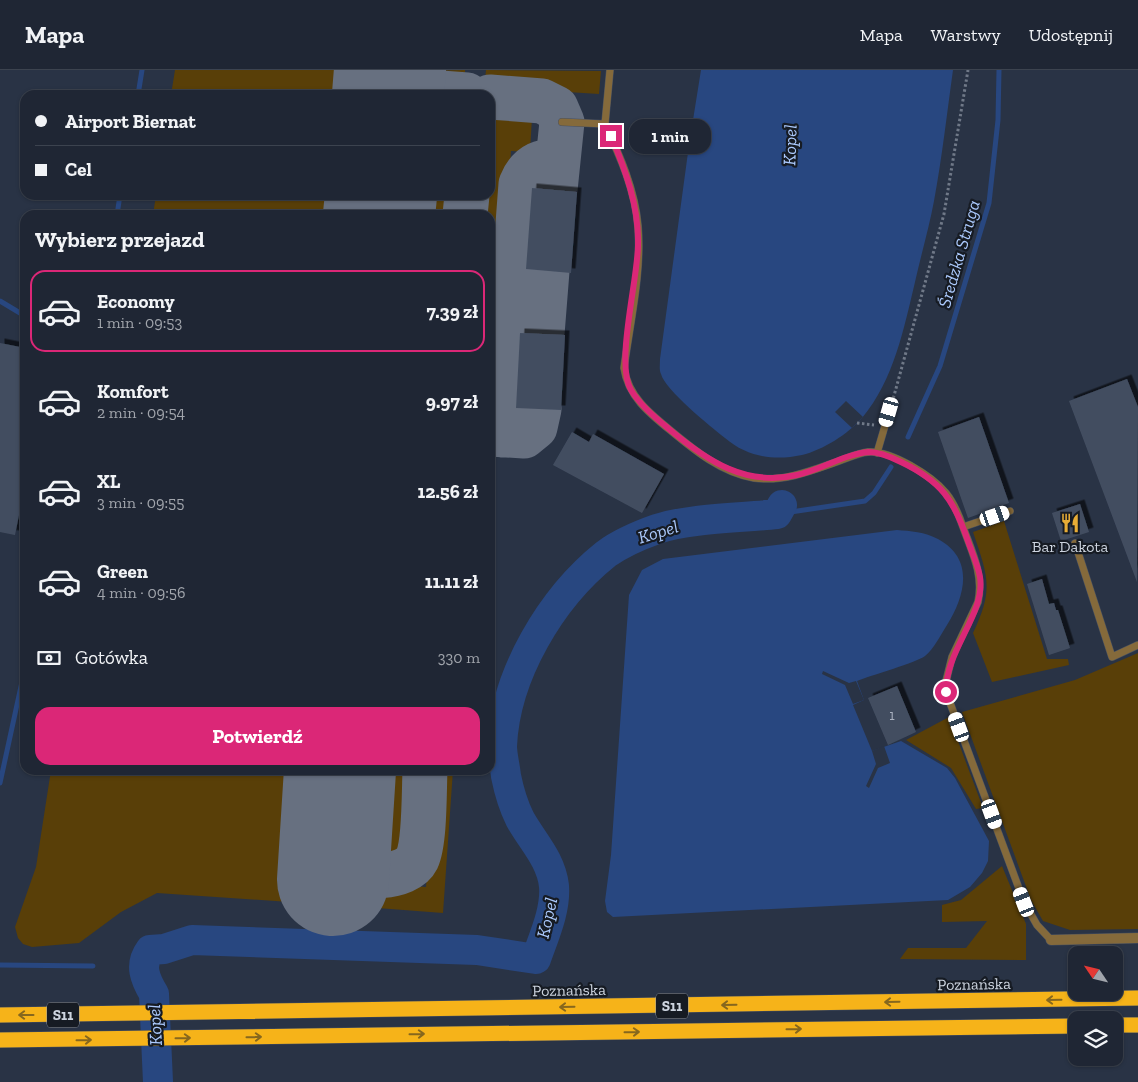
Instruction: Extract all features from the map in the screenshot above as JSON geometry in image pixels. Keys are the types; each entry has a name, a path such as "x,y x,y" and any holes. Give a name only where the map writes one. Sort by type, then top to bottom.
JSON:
{"highway":[{"name":"Poznańska","path":"0,1015 1138,998"},
{"path":"1123,1025 1138,1025"},
{"name":"S11","path":"0,1040 1068,1026"}],"street":[{"path":"1051,940 1138,938"}],"lane":[{"path":"610,70 605,124 630,184 638,226 637,264 624,368 630,390 664,424 700,453 726,469 753,478 780,478 797,476 857,454 877,452 916,469 936,484 952,501 980,578 980,590 978,602 948,669 946,692 1024,902 1037,925 1051,940"},
{"path":"562,122 605,124"},
{"path":"877,452 889,412"},
{"path":"963,527 1010,511"},
{"path":"1075,543 1112,657 1138,645"}],"path":[{"path":"889,412 944,214 968,70"},
{"path":"857,423 885,426"}],"shaded area":[{"path":"175,70 366,70 364,90 172,90"},
{"path":"465,70 465,77 456,84 422,82 412,71"},
{"path":"486,70 601,71 599,94 506,88 506,82 502,84 502,87 492,87 485,79"},
{"path":"495,107 526,109 532,117 530,152 511,151 504,255 495,256 495,210 475,210 476,200 495,200"},
{"path":"155,200 356,200 356,210 154,210"},
{"path":"404,200 456,200 455,210 402,210"},
{"path":"495,339 498,339 495,372"},
{"path":"1004,521 1047,659 1068,659 1069,665 992,682 973,633 984,605 986,583 985,572 973,532"},
{"path":"1138,653 1138,929 1070,930 1043,921 1031,900 962,712 1075,680"},
{"path":"949,717 983,808 976,809 951,768 906,740"},
{"path":"50,775 315,775 304,903 157,893 121,912 79,943 32,947 23,944 18,938 15,927 36,867"},
{"path":"362,775 415,775 409,847 401,857 390,865 368,863 356,850"},
{"path":"434,775 453,775 443,913 351,906 367,883 426,887"},
{"path":"1002,866 1026,924 1026,960 900,959 908,948 966,948 987,921 942,922 942,905 961,900"}],"water":[{"path":"701,70 953,70 940,168 932,211 907,317 890,370 873,403 862,418 842,435 810,453 781,458 761,456 742,450 699,417 679,398 664,381 660,372 660,359 689,145"},
{"path":"897,530 928,535 950,547 958,557 962,567 962,590 953,614 928,653 921,659 857,681 864,700 853,705 872,751 901,741 947,768 955,778 989,841 988,861 982,873 970,887 948,900 613,917 607,912 605,901 611,855 629,595 642,570 663,559"}],"pier":[{"path":"846,401 863,417 852,428 835,412"},
{"path":"823,671 849,683 856,681 864,700 853,704 845,685 822,674"},
{"path":"884,746 890,763 878,768 869,788 866,786 876,764 872,751"}],"building":[{"path":"532,188 577,192 571,273 526,269"},
{"path":"520,333 565,335 561,410 516,408"},
{"path":"0,343 20,347 20,510 15,535 0,532"},
{"path":"1127,379 1138,407 1137,582 1069,401"},
{"path":"979,417 1009,503 968,518 938,432"},
{"path":"572,432 589,442 593,434 664,474 642,513 553,465"},
{"path":"1080,504 1089,532 1061,541 1052,513"},
{"path":"1042,579 1049,604 1054,603 1056,610 1058,610 1070,648 1049,655 1027,584"},
{"path":"897,686 916,732 888,745 868,698"}],"waterway":[{"path":"139,90 142,70"},
{"name":"Średzka Struga","path":"908,437 940,366 989,203 998,120 999,70"},
{"path":"118,210 119,200"},
{"path":"0,301 20,313"},
{"name":"Średzka Struga","path":"777,514 865,501 874,493 891,467"},
{"name":"Kopel","path":"158,1082 154,994 144,972 145,961 150,950 164,949 192,940 477,950 536,959 551,914 554,886 549,867 520,819 513,803 502,753 505,719 512,692 534,640 550,615 586,572 606,554 624,543 670,525 777,514 782,505"},
{"path":"0,783 20,691"},
{"path":"0,965 93,966"}],"taxiway":[{"path":"389,89 402,90"},
{"path":"495,97 542,101 556,108 562,122 555,190"},
{"path":"502,435 521,184 527,173 535,166 540,163 558,161"},
{"path":"466,200 466,210"},
{"path":"542,334 547,271"},
{"path":"495,434 524,436 535,427 539,409"},
{"path":"336,845 341,864 350,871 359,874 382,876 403,871 412,866 420,851 424,816 425,775"}],"runway":[{"path":"388,90 390,70"},
{"path":"380,200 380,210"},
{"path":"333,880 340,775"}],"place":[{"name":"Bar Dakota","path":"1070,523"}],"route":[{"path":"611,136 630,184 638,226 637,264 624,368 630,390 648,411 684,442 713,462 740,474 766,479 797,476 857,454 877,452 890,456 916,469 926,475 945,492 958,512 980,578 978,602 952,657 948,669 946,692"}]}
